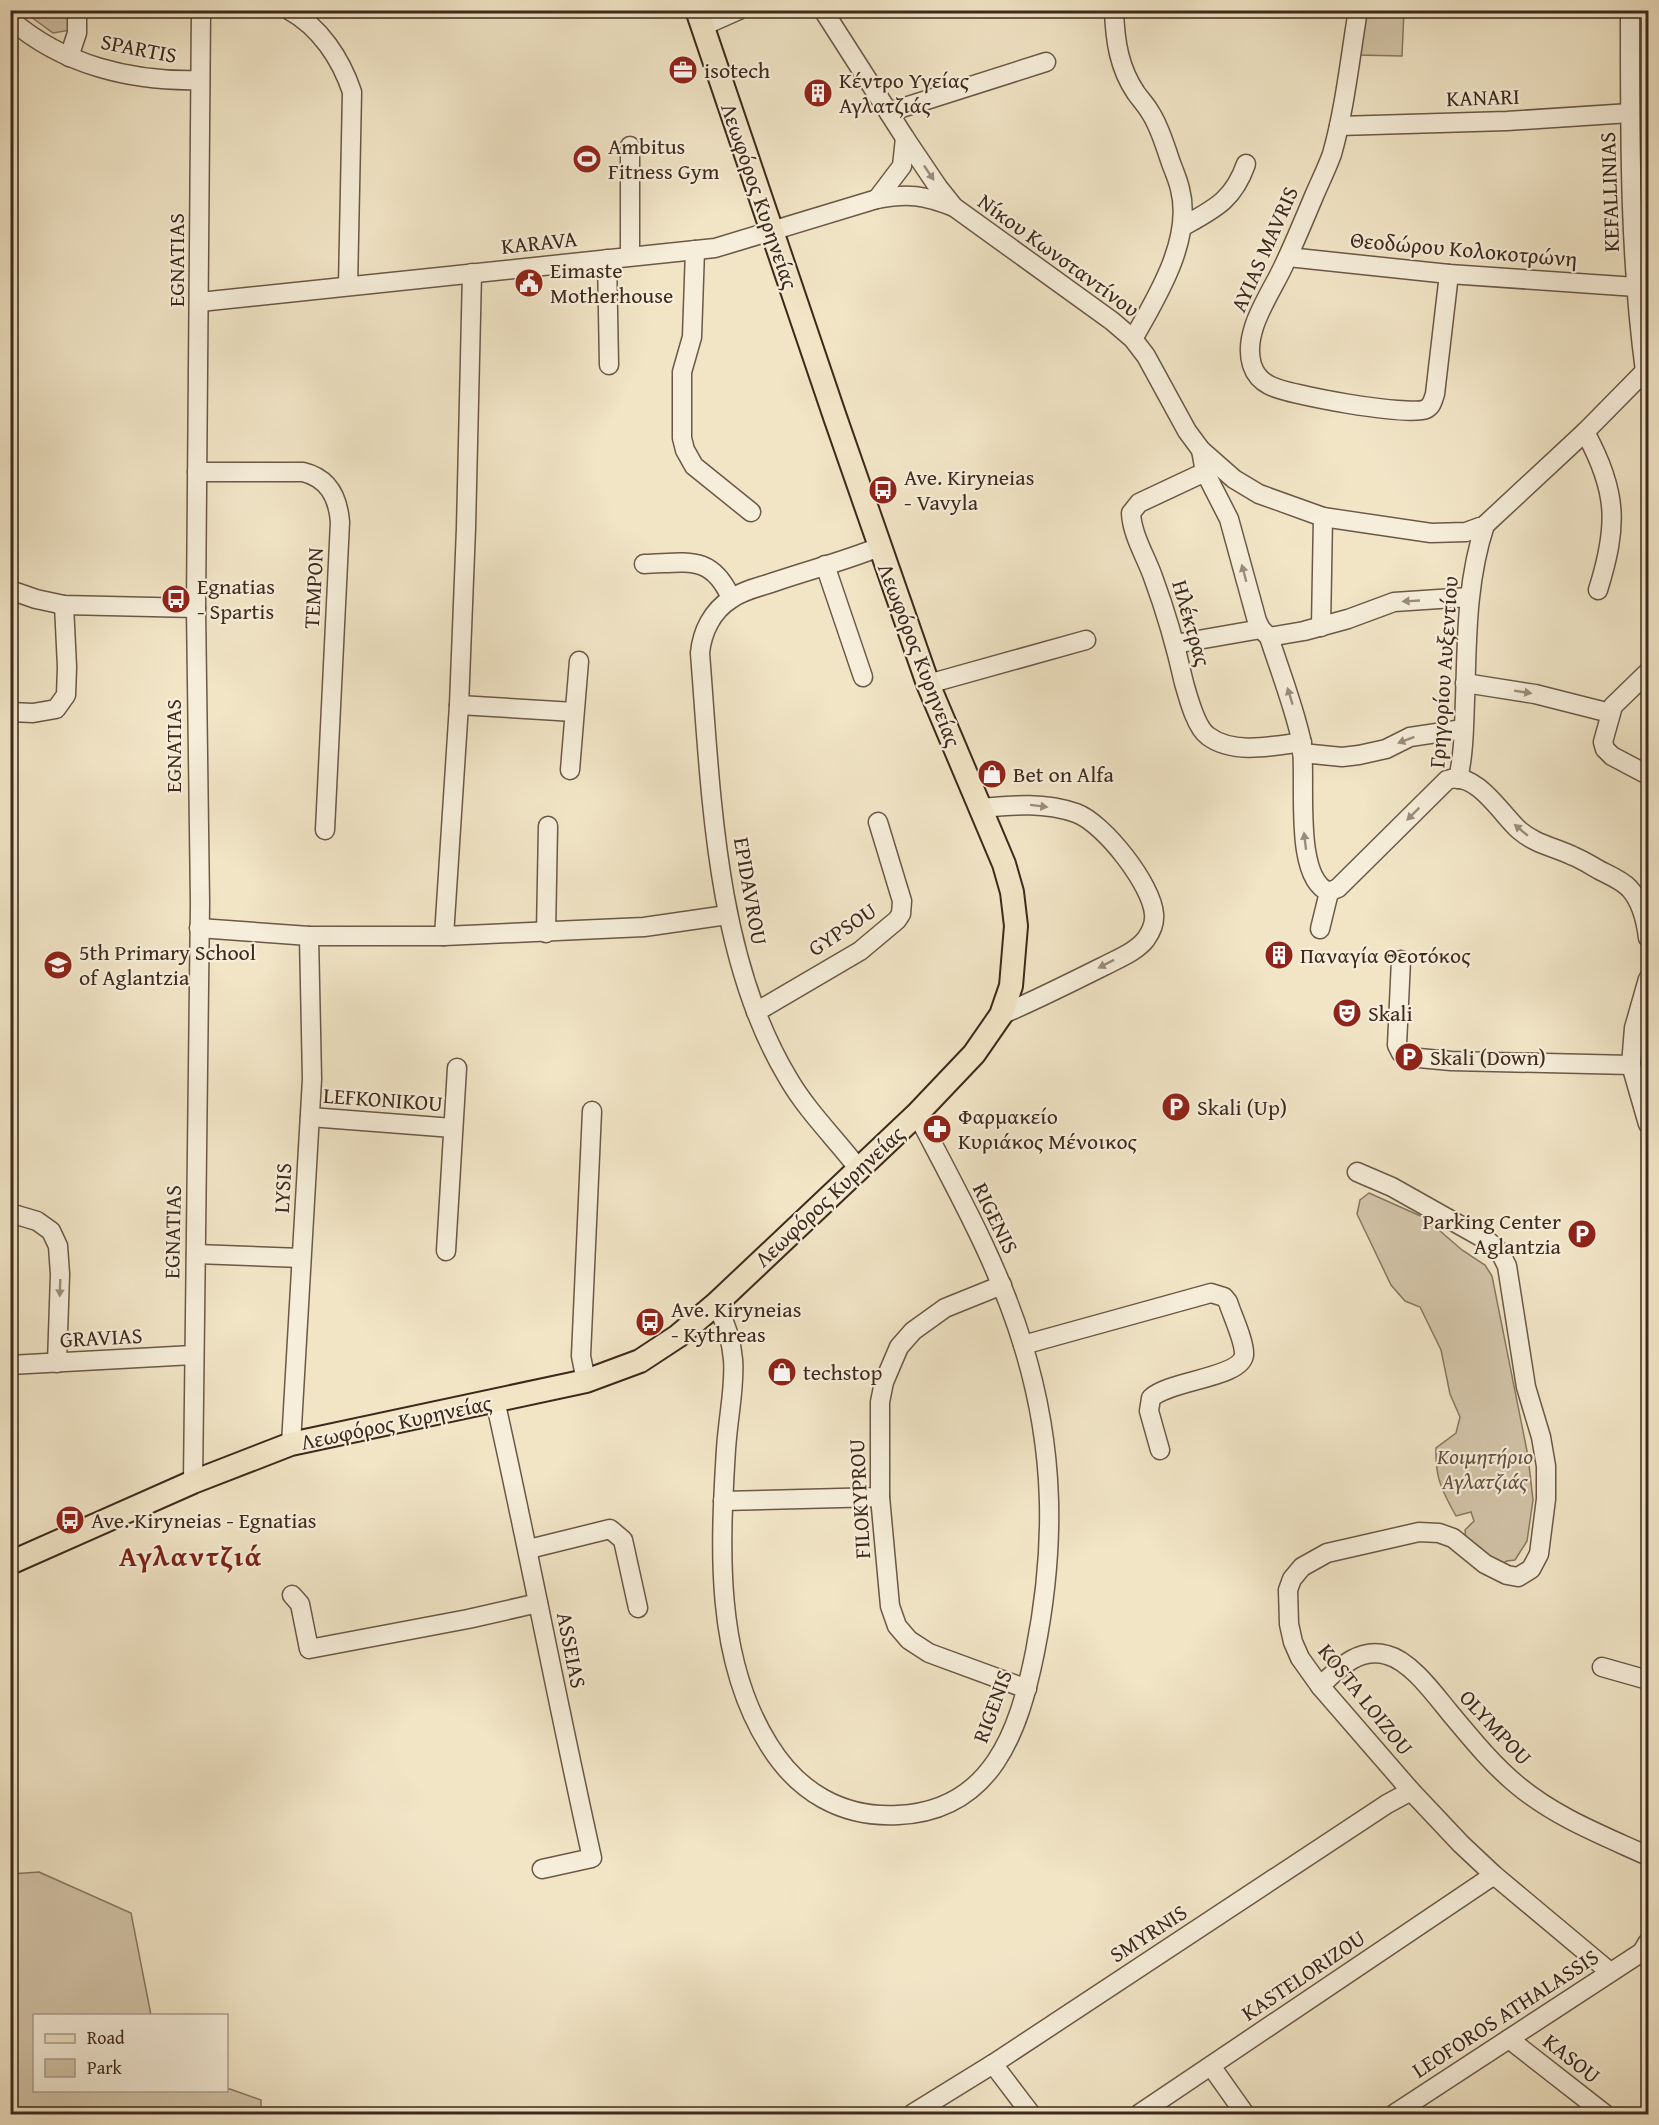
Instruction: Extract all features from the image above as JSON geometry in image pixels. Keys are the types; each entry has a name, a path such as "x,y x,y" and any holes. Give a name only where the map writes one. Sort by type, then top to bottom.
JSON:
{"main road":[{"name":"Λεωφόρος Κυρηνείας","path":"10,1563 193,1482 291,1444 586,1381 640,1361 678,1336 716,1304 917,1114 974,1054 1001,1015 1011,986 1016,926 1012,892 1004,864 928,684 879,547 700,18"}],"street":[{"path":"69,57 77,33 77,10"},
{"name":"EGNATIAS","path":"193,1482 199,928 196,608 201,10"},
{"path":"289,10 315,30 331,49 345,70 352,92 348,286"},
{"path":"700,18 739,10"},
{"name":"Νίκου Κωνσταντίνου","path":"823,10 905,138 954,207 1112,321 1133,339 1146,356 1187,431 1201,450 1205,472 1229,519 1265,633 1287,689 1302,748 1305,843 1319,884 1329,892"},
{"path":"1114,10 1116,46 1122,68 1151,113 1180,190 1182,227 1174,253 1160,292 1133,339"},
{"name":"AYIAS MAVRIS","path":"1359,10 1339,126 1331,156 1252,334 1252,364 1258,377 1267,385 1280,390 1365,406 1425,410 1431,404 1440,358 1449,274"},
{"name":"KEFALLINIAS","path":"1629,10 1636,287 1647,370"},
{"name":"SPARTIS","path":"10,19 43,45 101,68 154,79 200,81"},
{"path":"890,112 1046,62"},
{"path":"1630,91 1648,94"},
{"name":"KANARI","path":"1339,126 1507,121 1630,113"},
{"path":"877,199 902,166 905,138"},
{"path":"630,146 630,256"},
{"path":"1182,227 1229,197 1240,182 1246,164"},
{"name":"KARAVA","path":"200,302 715,248 877,199 900,195 920,195 954,207"},
{"path":"695,250 692,337 682,372 682,438 685,450 694,466 751,512"},
{"name":"Θεοδώρου Κολοκοτρώνη","path":"1288,257 1449,274 1636,287"},
{"path":"607,259 609,365"},
{"path":"444,936 459,705 472,273"},
{"path":"1201,450 1234,479 1259,494 1323,517 1431,533 1466,531 1485,525 1585,432 1647,370"},
{"path":"1585,432 1598,456 1611,497 1612,529 1608,557 1598,590"},
{"name":"TEMPON","path":"197,472 303,472 323,481 331,489 336,501 340,522 325,830"},
{"name":"Ηλέκτρας","path":"1205,472 1139,502 1131,513 1133,527 1175,644 1187,693 1200,725 1209,737 1248,748 1302,748 1342,757 1386,748 1410,737 1463,729"},
{"path":"1320,627 1323,517"},
{"name":"Γρηγορίου Αυξεντίου","path":"1485,525 1478,545 1469,597 1466,683 1458,779 1475,786 1495,803 1518,830 1533,840 1573,855 1622,881 1638,900 1646,921 1648,938"},
{"path":"644,564 704,565 716,573 726,585 731,598 879,547"},
{"path":"825,565 863,677"},
{"path":"10,590 64,605 196,608"},
{"path":"1175,644 1320,627 1394,602 1469,597"},
{"name":"EPIDAVROU","path":"731,598 710,621 701,641 700,653 714,808 727,915 739,962 756,1012 788,1078 804,1103 858,1168"},
{"path":"10,712 33,713 56,710 66,695 68,667 64,605"},
{"path":"928,684 1086,640"},
{"path":"570,770 579,661"},
{"path":"1648,672 1613,706 1604,742 1605,749 1612,756 1648,775"},
{"path":"1466,683 1535,694 1610,713"},
{"path":"459,705 574,712"},
{"path":"1320,929 1329,892 1338,888 1447,780 1458,779"},
{"path":"981,808 1041,805 1077,813 1092,822 1119,848 1146,890 1154,912 1152,930 1144,942 1128,953 1039,999 1001,1015"},
{"name":"GYPSOU","path":"756,1012 860,951 901,914 902,901 878,822"},
{"path":"546,933 548,826"},
{"path":"199,928 309,936 444,936 644,927 727,915"},
{"name":"LYSIS","path":"291,1444 312,1079 309,936"},
{"path":"1401,960 1397,1045 1401,1053 1408,1057 1451,1061 1631,1065"},
{"path":"1648,979 1634,1028 1631,1065 1648,1124"},
{"name":"LEFKONIKOU","path":"446,1251 457,1068"},
{"path":"586,1381 581,1356 592,1111"},
{"name":"RIGENIS","path":"716,1304 731,1340 735,1371 723,1501 726,1619 732,1654 744,1695 763,1735 782,1765 804,1788 845,1809 879,1816 918,1814 953,1802 986,1776 999,1759 1013,1732 1027,1689 1042,1615 1050,1557 1050,1496 1042,1421 1023,1345 1002,1285 981,1238 917,1114"},
{"name":"LEFKONIKOU","path":"310,1117 453,1128"},
{"name":"KOSTA LOIZOU","path":"1358,1172 1392,1187 1488,1241 1500,1252 1507,1266 1526,1387 1541,1437 1546,1466 1546,1499 1539,1554 1531,1569 1518,1577 1507,1575 1485,1564 1453,1538 1439,1533 1419,1532 1327,1553 1302,1567 1292,1579 1288,1590 1289,1624 1293,1642 1300,1658 1320,1686 1411,1791 1461,1844 1494,1875 1610,1972"},
{"path":"10,1213 37,1221 51,1231 58,1246 60,1274 57,1363"},
{"path":"196,1254 301,1258"},
{"name":"FILOKYPROU","path":"1002,1285 945,1308 913,1331 899,1347 884,1383 880,1402 880,1497 890,1606 897,1626 909,1640 929,1653 1027,1689"},
{"path":"1023,1345 1211,1293 1224,1297 1228,1302 1243,1348 1242,1360 1234,1369 1166,1388 1151,1398 1149,1411 1160,1450"},
{"name":"GRAVIAS","path":"10,1365 194,1355"},
{"name":"ASSEIAS","path":"495,1400 529,1549 561,1722 592,1858 542,1869"},
{"path":"723,1501 880,1497"},
{"path":"529,1549 610,1529 623,1540 638,1608"},
{"path":"292,1595 300,1604 309,1649 468,1619 538,1603"},
{"name":"OLYMPOU","path":"1320,1686 1353,1658 1371,1653 1389,1655 1404,1664 1423,1682 1485,1753 1517,1785 1581,1826 1648,1856"},
{"path":"1602,1666 1648,1680"},
{"name":"SMYRNIS","path":"912,2115 1387,1804 1411,1791"},
{"name":"KASTELORIZOU","path":"1139,2115 1494,1875"},
{"name":"LEOFOROS ATHALASSIS","path":"1394,2115 1646,1950"},
{"name":"KASOU","path":"1509,2039 1605,2115"},
{"path":"993,2064 1031,2115"},
{"path":"1211,2066 1245,2115"}],"green space":[{"path":"23,11 68,11 71,30 53,33"},
{"path":"1365,11 1404,11 1402,56 1357,55"},
{"name":"Κοιμητήριο Αγλατζιάς","path":"1369,1193 1425,1218 1462,1250 1485,1265 1492,1276 1528,1456 1533,1500 1527,1541 1515,1560 1497,1566 1466,1541 1465,1530 1474,1521 1471,1512 1456,1516 1443,1491 1438,1476 1436,1448 1456,1433 1460,1417 1450,1394 1441,1350 1420,1307 1405,1301 1391,1285 1357,1214 1360,1200"},
{"path":"39,1872 131,1913 151,2014 33,2014 33,2092 228,2092 228,2088 261,2100 261,2114 11,2114 11,1874"}],"place":[{"name":"isotech","path":"683,70"},
{"name":"Κέντρο Υγείας Αγλατζιάς","path":"818,93"},
{"name":"Ambitus Fitness Gym","path":"587,159"},
{"name":"Eimaste Motherhouse","path":"529,283"},
{"name":"Ave. Kiryneias - Vavyla","path":"883,490"},
{"name":"Egnatias - Spartis","path":"176,599"},
{"name":"Bet on Alfa","path":"992,774"},
{"name":"Παναγία Θεοτόκος","path":"1279,955"},
{"name":"5th Primary School of Aglantzia","path":"58,965"},
{"name":"Skali","path":"1347,1013"},
{"name":"Skali (Down)","path":"1409,1057"},
{"name":"Skali (Up)","path":"1176,1107"},
{"name":"Φαρμακείο Κυριάκος Μένοικος","path":"937,1129"},
{"name":"Parking Center Aglantzia","path":"1582,1234"},
{"name":"Ave. Kiryneias - Kythreas","path":"650,1322"},
{"name":"techstop","path":"782,1372"},
{"name":"Ave. Kiryneias - Egnatias","path":"70,1520"}],"district":[{"name":"Αγλαντζιά","path":"191,1556"}]}
